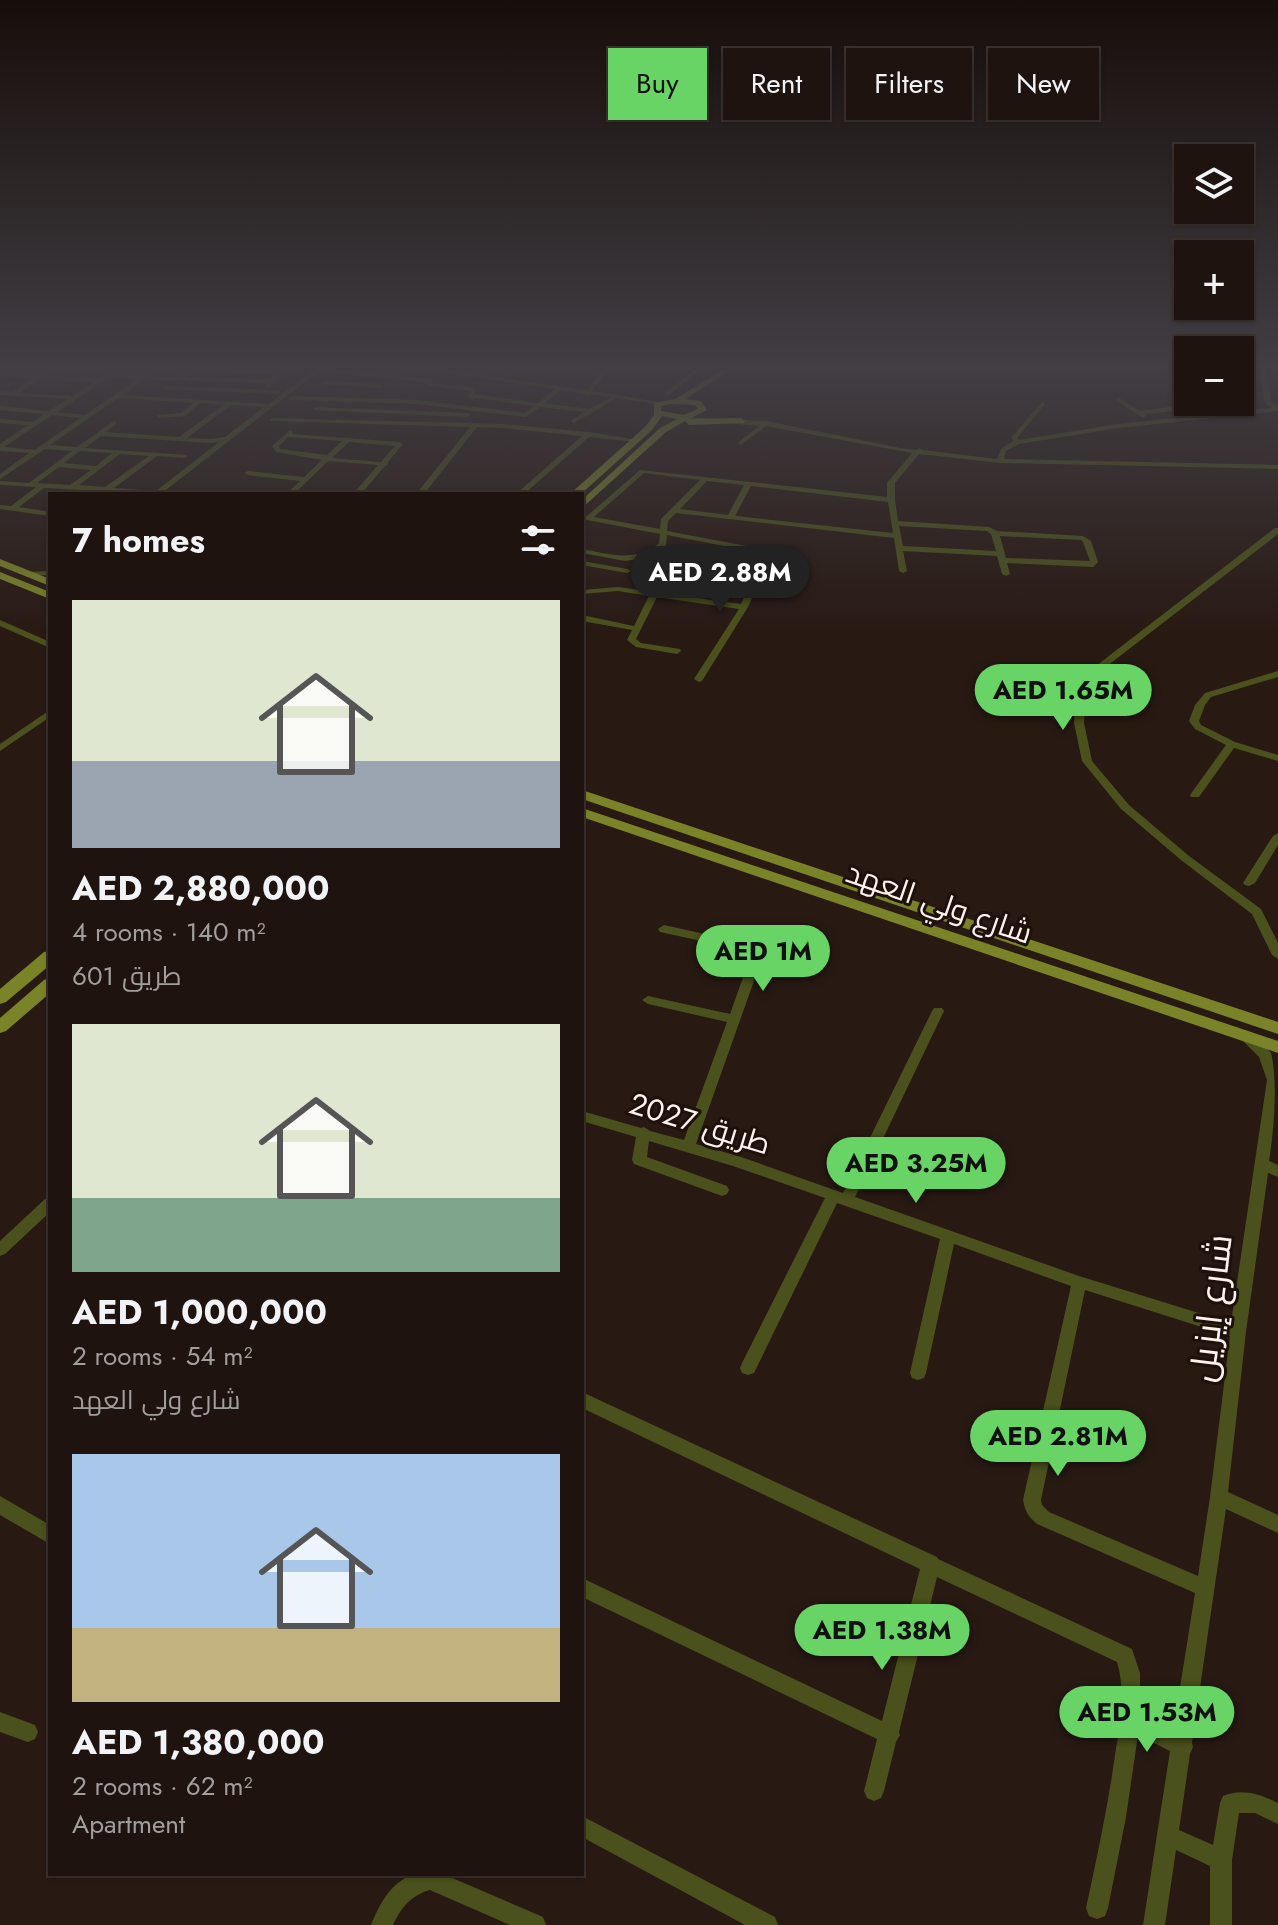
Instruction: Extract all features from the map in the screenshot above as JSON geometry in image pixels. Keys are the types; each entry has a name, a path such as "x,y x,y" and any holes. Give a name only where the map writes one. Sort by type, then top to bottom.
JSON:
{"main road":[{"path":"577,492 620,454"},
{"path":"584,503 637,454"},
{"path":"0,562 48,582"},
{"path":"0,575 48,595"},
{"name":"شارع ولي العهد","path":"584,795 1278,1028"},
{"name":"شارع ولي العهد","path":"584,813 1278,1047"},
{"path":"0,998 48,958"},
{"path":"0,1027 48,986"}],"street":[{"path":"0,480 34,454"},
{"path":"30,485 73,454"},
{"path":"74,490 116,454"},
{"path":"153,454 185,456"},
{"path":"0,480 102,492 156,454"},
{"path":"154,492 206,454"},
{"path":"174,492 223,454"},
{"path":"297,454 386,464"},
{"path":"292,492 331,454"},
{"path":"355,461 362,454"},
{"path":"359,492 393,454"},
{"path":"422,492 452,454"},
{"path":"522,492 566,454"},
{"path":"903,571 891,500 892,479 915,454"},
{"path":"953,454 1000,459 1278,464"},
{"path":"1000,459 1002,454"},
{"path":"58,465 98,468"},
{"path":"586,518 642,471 891,500"},
{"path":"248,473 305,479"},
{"path":"614,475 631,478"},
{"path":"584,551 634,559 646,556 663,544 664,521 704,480"},
{"path":"0,494 14,484"},
{"path":"730,518 748,485"},
{"path":"4,509 42,486"},
{"path":"584,505 600,508"},
{"path":"4,509 48,512"},
{"path":"675,511 896,536"},
{"path":"586,518 664,531 765,554 744,607 699,679"},
{"path":"894,523 983,527 995,533 1083,538 1094,562 1090,565 899,548"},
{"path":"1278,530 1095,671 1081,690 1079,723 1087,761 1125,807 1185,858 1257,912 1278,955"},
{"path":"995,533 1006,574"},
{"path":"646,556 683,561 684,567 667,571 674,575"},
{"path":"618,589 634,559"},
{"path":"584,563 627,571"},
{"path":"28,574 48,573"},
{"path":"584,592 618,589 744,607"},
{"path":"654,594 631,640 633,643 677,651"},
{"path":"584,618 638,629"},
{"path":"0,623 48,644"},
{"path":"1278,674 1208,695 1194,721 1198,727 1232,744 1278,758"},
{"path":"1,746 48,714"},
{"path":"1195,795 1232,744"},
{"path":"1249,883 1278,836"},
{"path":"664,929 759,950 689,1145"},
{"path":"648,1000 735,1020"},
{"path":"748,1368 938,1011"},
{"name":"شارع إيزيل","path":"1154,1925 1219,1497 1238,1332 1270,1168 1276,1078 1265,1055 1248,1038"},
{"name":"طريق 2027","path":"584,1117 689,1145 1079,1282 1238,1332"},
{"path":"644,1132 639,1160 722,1190"},
{"path":"0,1250 48,1205"},
{"path":"918,1373 948,1236"},
{"path":"1079,1282 1032,1505 1043,1518 1205,1588"},
{"path":"584,1401 1125,1656 1132,1675 1130,1721 1097,1908"},
{"path":"1219,1497 1278,1524"},
{"path":"0,1506 48,1530"},
{"path":"874,1791 931,1563"},
{"path":"584,1588 890,1735"},
{"path":"1130,1721 1183,1747"},
{"path":"0,1722 28,1732"},
{"path":"1221,1925 1221,1860 1230,1803 1256,1803 1278,1814"},
{"path":"584,1827 767,1925"},
{"path":"1169,1836 1221,1860"},
{"path":"382,1925 395,1899 405,1888 430,1879 443,1882 535,1925"}]}
